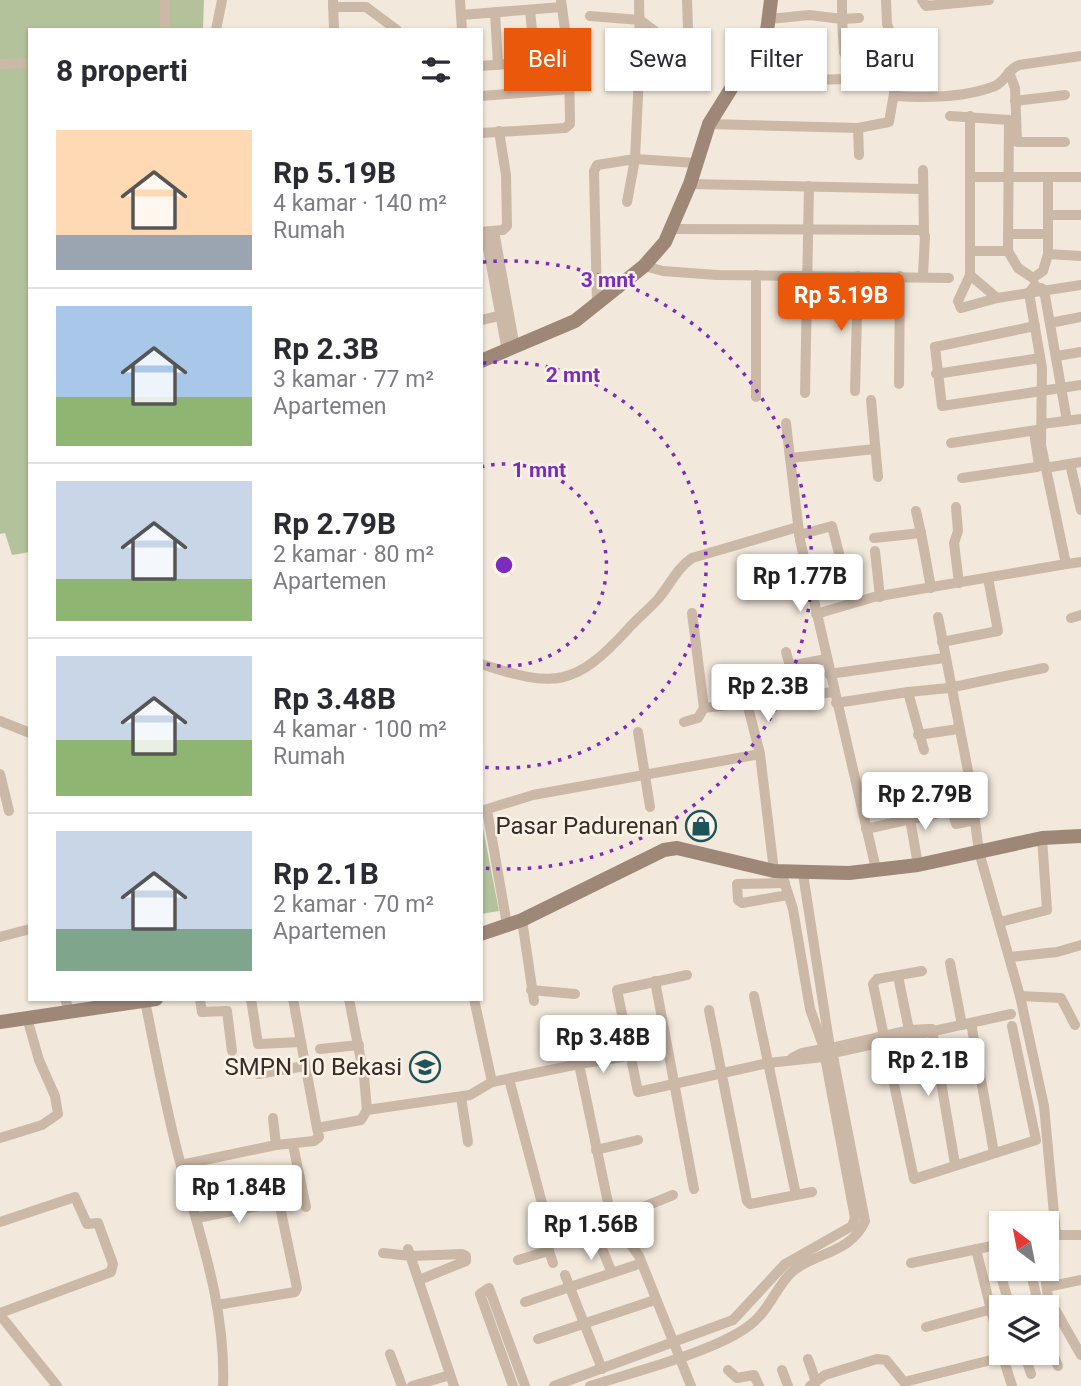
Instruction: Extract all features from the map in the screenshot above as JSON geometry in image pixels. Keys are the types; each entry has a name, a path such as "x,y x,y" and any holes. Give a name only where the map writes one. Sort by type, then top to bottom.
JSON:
{"main road":[{"path":"766,28 770,19 771,0"},
{"path":"483,360 575,321 644,265 665,242 690,184 709,124 730,91"},
{"path":"483,933 522,920 664,850 677,848 777,877 918,865 1042,838 1081,836"},
{"path":"0,1022 67,1005 129,1001"}],"street":[{"path":"165,0 165,28"},
{"path":"216,28 222,0"},
{"path":"460,0 462,28"},
{"path":"627,202 634,164 639,0"},
{"path":"687,0 688,28"},
{"path":"842,0 843,28"},
{"path":"886,0 888,28"},
{"path":"922,0 926,6 989,0"},
{"path":"334,28 333,3 366,7 394,28"},
{"path":"461,15 530,10 561,4 564,28"},
{"path":"530,10 532,28"},
{"path":"495,12 498,65"},
{"path":"770,19 809,15 859,18"},
{"path":"590,16 640,20 651,28"},
{"path":"896,96 929,98 984,88 1003,81 1009,72 1019,65 1081,56"},
{"path":"0,64 28,63"},
{"path":"483,66 504,65"},
{"path":"1009,72 1015,101 1017,142 1065,142"},
{"path":"483,96 545,91"},
{"path":"483,133 568,127 570,91"},
{"path":"709,124 858,128 889,122 897,91"},
{"path":"1015,101 1065,95"},
{"path":"950,116 1009,120 1008,251 1018,268 1035,286 1050,323 1067,421"},
{"path":"970,116 970,275 958,305 961,308 1035,286 1081,285"},
{"path":"858,128 859,155"},
{"path":"499,131 506,175 507,226 487,232 506,314 511,349"},
{"path":"597,304 595,168 696,163"},
{"path":"923,170 923,275"},
{"path":"970,177 1081,177"},
{"path":"962,478 1037,467 1044,391 1035,326 1035,286 1048,254 1048,177"},
{"path":"690,184 922,189"},
{"path":"805,393 809,186"},
{"path":"1048,215 1081,215"},
{"path":"671,229 924,232"},
{"path":"1008,234 1048,234"},
{"path":"970,251 1008,251"},
{"path":"1048,254 1081,256"},
{"path":"644,265 663,271 756,275 923,275 949,278"},
{"path":"756,275 757,397"},
{"path":"970,275 997,298"},
{"path":"855,391 858,276"},
{"path":"899,384 900,276"},
{"path":"483,320 506,314"},
{"path":"1050,323 1081,317"},
{"path":"1035,326 939,344 933,352 939,403 946,407 1081,385"},
{"path":"1057,356 1081,352"},
{"path":"936,374 1040,358"},
{"path":"871,400 878,477"},
{"path":"951,443 1081,419"},
{"path":"786,423 799,531 833,692 876,869"},
{"path":"1039,428 1066,564"},
{"path":"790,458 875,449"},
{"path":"1051,467 1076,463 1080,505"},
{"path":"956,507 958,531 954,543 959,583"},
{"path":"916,511 931,589"},
{"path":"483,664 541,679 570,677 607,651 658,598 684,563 692,558 799,531 832,526 846,581"},
{"path":"874,538 921,533"},
{"path":"875,551 880,597"},
{"path":"816,614 880,597 1081,562"},
{"path":"942,642 998,631 988,578"},
{"path":"684,722 698,718 704,708 692,613"},
{"path":"937,617 949,688 969,776 979,852 1020,996 1044,1106 1050,1211"},
{"path":"786,652 790,666 944,658"},
{"path":"801,669 827,665"},
{"path":"836,704 949,688 1044,668"},
{"path":"704,708 833,692"},
{"path":"908,692 924,750"},
{"path":"747,703 760,754 777,877 772,898"},
{"path":"0,721 28,732"},
{"path":"918,735 958,729"},
{"path":"638,732 650,807"},
{"path":"507,925 484,811 533,795 760,754"},
{"path":"0,774 9,811"},
{"path":"866,829 952,810 956,824 974,820"},
{"path":"910,819 918,865"},
{"path":"1000,922 1048,910 1042,838"},
{"path":"554,1386 738,1317 788,1268 846,1245 861,1231 865,1221 828,1052 803,874"},
{"path":"777,877 793,909 810,1009 828,1052"},
{"path":"777,877 737,884 739,903 788,895"},
{"path":"793,909 806,907"},
{"path":"522,920 534,1001"},
{"path":"0,937 28,930"},
{"path":"1010,957 1081,945"},
{"path":"950,963 967,1024 995,1153"},
{"path":"922,971 877,979 873,984 913,1178 1036,1140 1012,1026"},
{"path":"687,975 617,990 638,1092 674,1082 792,1059 798,1054 828,1052 1011,1014"},
{"path":"898,976 909,1030"},
{"path":"655,981 694,1189"},
{"path":"531,990 575,994"},
{"path":"754,996 796,1195"},
{"path":"1020,996 1061,999 1075,1025"},
{"path":"145,1001 181,1165 197,1218 217,1305 223,1386"},
{"path":"200,1001 203,1012 226,1011 232,1051"},
{"path":"251,1001 258,1044 300,1042"},
{"path":"181,1165 318,1139 293,1001"},
{"path":"317,1128 361,1120 367,1110 359,1045 349,1001"},
{"path":"474,1001 492,1082"},
{"path":"709,1010 747,1201 750,1204 812,1192"},
{"path":"0,1138 42,1125 58,1114 55,1096 39,1060 27,1017"},
{"path":"886,1039 909,1030 934,1031"},
{"path":"934,1031 955,1164"},
{"path":"320,1049 359,1045"},
{"path":"367,1110 461,1097 492,1082 623,1057"},
{"path":"579,1064 611,1217 625,1232 639,1256 691,1386"},
{"path":"258,1074 305,1066"},
{"path":"509,1079 543,1208 539,1221 553,1263"},
{"path":"461,1097 468,1142"},
{"path":"273,1118 276,1145"},
{"path":"596,1150 638,1140"},
{"path":"293,1145 306,1207"},
{"path":"625,1232 636,1210 673,1195"},
{"path":"0,1222 75,1197 83,1221 87,1224 98,1223 113,1264 111,1272 102,1276 0,1314 57,1386"},
{"path":"197,1218 278,1201 297,1288 295,1292 217,1305"},
{"path":"1059,1236 1081,1235"},
{"path":"598,1239 611,1273"},
{"path":"911,1262 989,1246"},
{"path":"976,1249 989,1298"},
{"path":"518,1260 550,1251"},
{"path":"410,1252 454,1386"},
{"path":"383,1253 462,1254 467,1258 454,1268 419,1280"},
{"path":"525,1302 636,1265"},
{"path":"590,1386 679,1357 748,1327 764,1313 788,1268"},
{"path":"565,1275 602,1369"},
{"path":"1047,1286 1081,1280"},
{"path":"1046,1281 1048,1295"},
{"path":"513,1386 480,1293 489,1288 525,1386"},
{"path":"538,1339 652,1301"},
{"path":"926,1327 989,1310"},
{"path":"1059,1321 1077,1342 1081,1355"},
{"path":"390,1354 402,1386"},
{"path":"808,1359 813,1384 825,1375 877,1359 886,1360 900,1382 904,1382 989,1357"},
{"path":"1006,1365 1012,1386"},
{"path":"1028,1365 1031,1374"},
{"path":"729,1370 738,1382 754,1375 759,1386"},
{"path":"782,1370 788,1386"},
{"path":"412,1386 450,1375"}],"green space":[{"path":"0,0 204,0 203,28 28,28 28,552 12,555 5,533 0,534"},
{"path":"483,828 499,911 483,914"}],"place":[{"name":"Pasar Padurenan","path":"701,826"},
{"name":"SMPN 10 Bekasi","path":"425,1067"}]}
